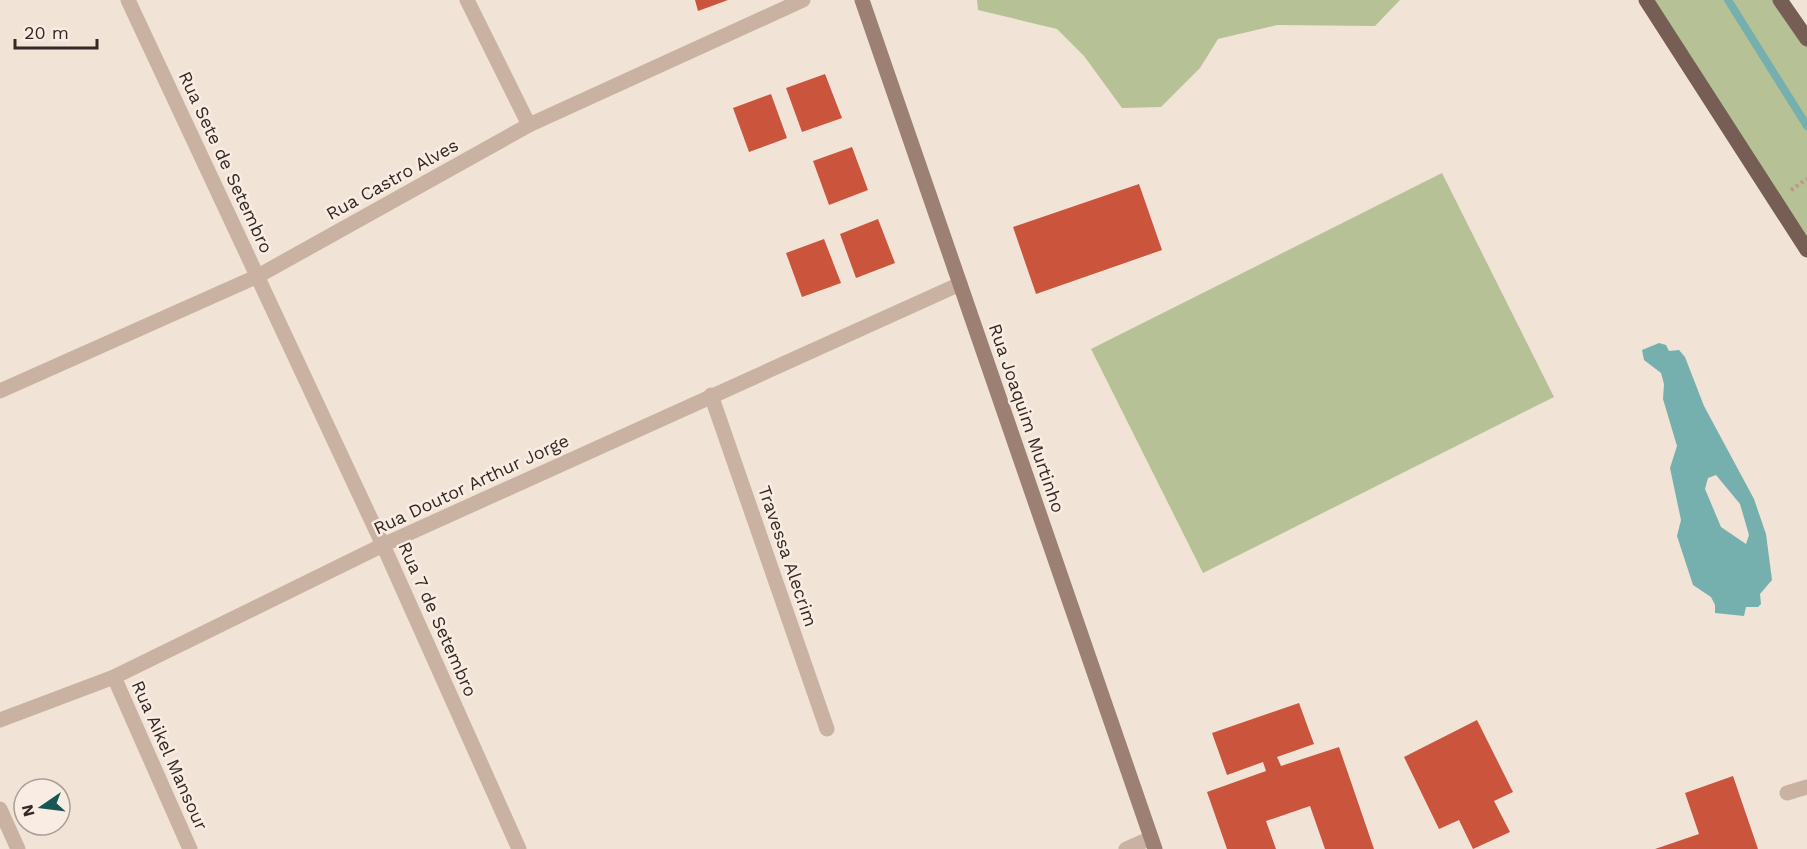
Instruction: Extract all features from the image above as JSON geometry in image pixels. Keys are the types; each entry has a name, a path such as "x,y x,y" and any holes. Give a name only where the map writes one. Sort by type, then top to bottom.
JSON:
{"main road":[{"path":"1646,0 1807,250"},
{"path":"1779,0 1807,39"}],"street":[{"name":"Rua Sete de Setembro","path":"128,0 258,276"},
{"path":"466,0 529,125"},
{"name":"Rua Castro Alves","path":"0,391 258,276 529,125 803,0"},
{"name":"Rua Joaquim Murtinho","path":"862,0 1153,843"},
{"name":"Rua 7 de Setembro","path":"258,276 383,545 519,849"},
{"name":"Rua Doutor Arthur Jorge","path":"0,720 114,677 383,545 960,284"},
{"name":"Travessa Alecrim","path":"711,395 826,729"},
{"name":"Rua Aikel Mansour","path":"114,677 190,849"},
{"path":"1786,793 1807,787"},
{"path":"0,809 18,849"},
{"path":"1126,849 1153,843"}],"green space":[{"path":"977,0 1400,0 1375,26 1277,25 1218,39 1200,68 1161,107 1122,108 1084,56 1057,29 978,10"},
{"path":"1646,0 1780,0 1807,39 1807,250"},
{"path":"1442,173 1554,397 1203,573 1091,349"}],"water":[{"path":"1659,343 1666,345 1669,351 1679,350 1685,357 1704,406 1754,499 1766,534 1772,580 1760,594 1761,604 1758,607 1746,607 1744,616 1715,613 1715,605 1711,597 1693,585 1677,536 1681,520 1670,468 1677,446 1663,399 1664,384 1661,373 1644,360 1642,350","holes":["1716,475 1740,504 1749,535 1746,544 1721,527 1705,489 1708,478"]}],"building":[{"path":"695,0 728,0 698,11"},
{"path":"825,74 842,118 802,132 786,88"},
{"path":"771,94 787,138 749,152 733,108"},
{"path":"852,147 868,190 829,205 813,161"},
{"path":"1139,184 1162,250 1036,294 1013,227"},
{"path":"878,219 895,263 856,278 840,234"},
{"path":"824,239 841,283 802,297 786,253"},
{"path":"1299,703 1314,744 1277,757 1281,766 1339,747 1374,849 1325,849 1310,806 1266,821 1276,849 1227,849 1207,792 1266,771 1263,762 1227,775 1212,733"},
{"path":"1477,720 1513,792 1494,801 1510,832 1473,849 1459,820 1439,829 1404,757"},
{"path":"1733,776 1758,849 1655,849 1699,834 1685,793"}],"waterway":[{"path":"1728,0 1807,126"}]}
